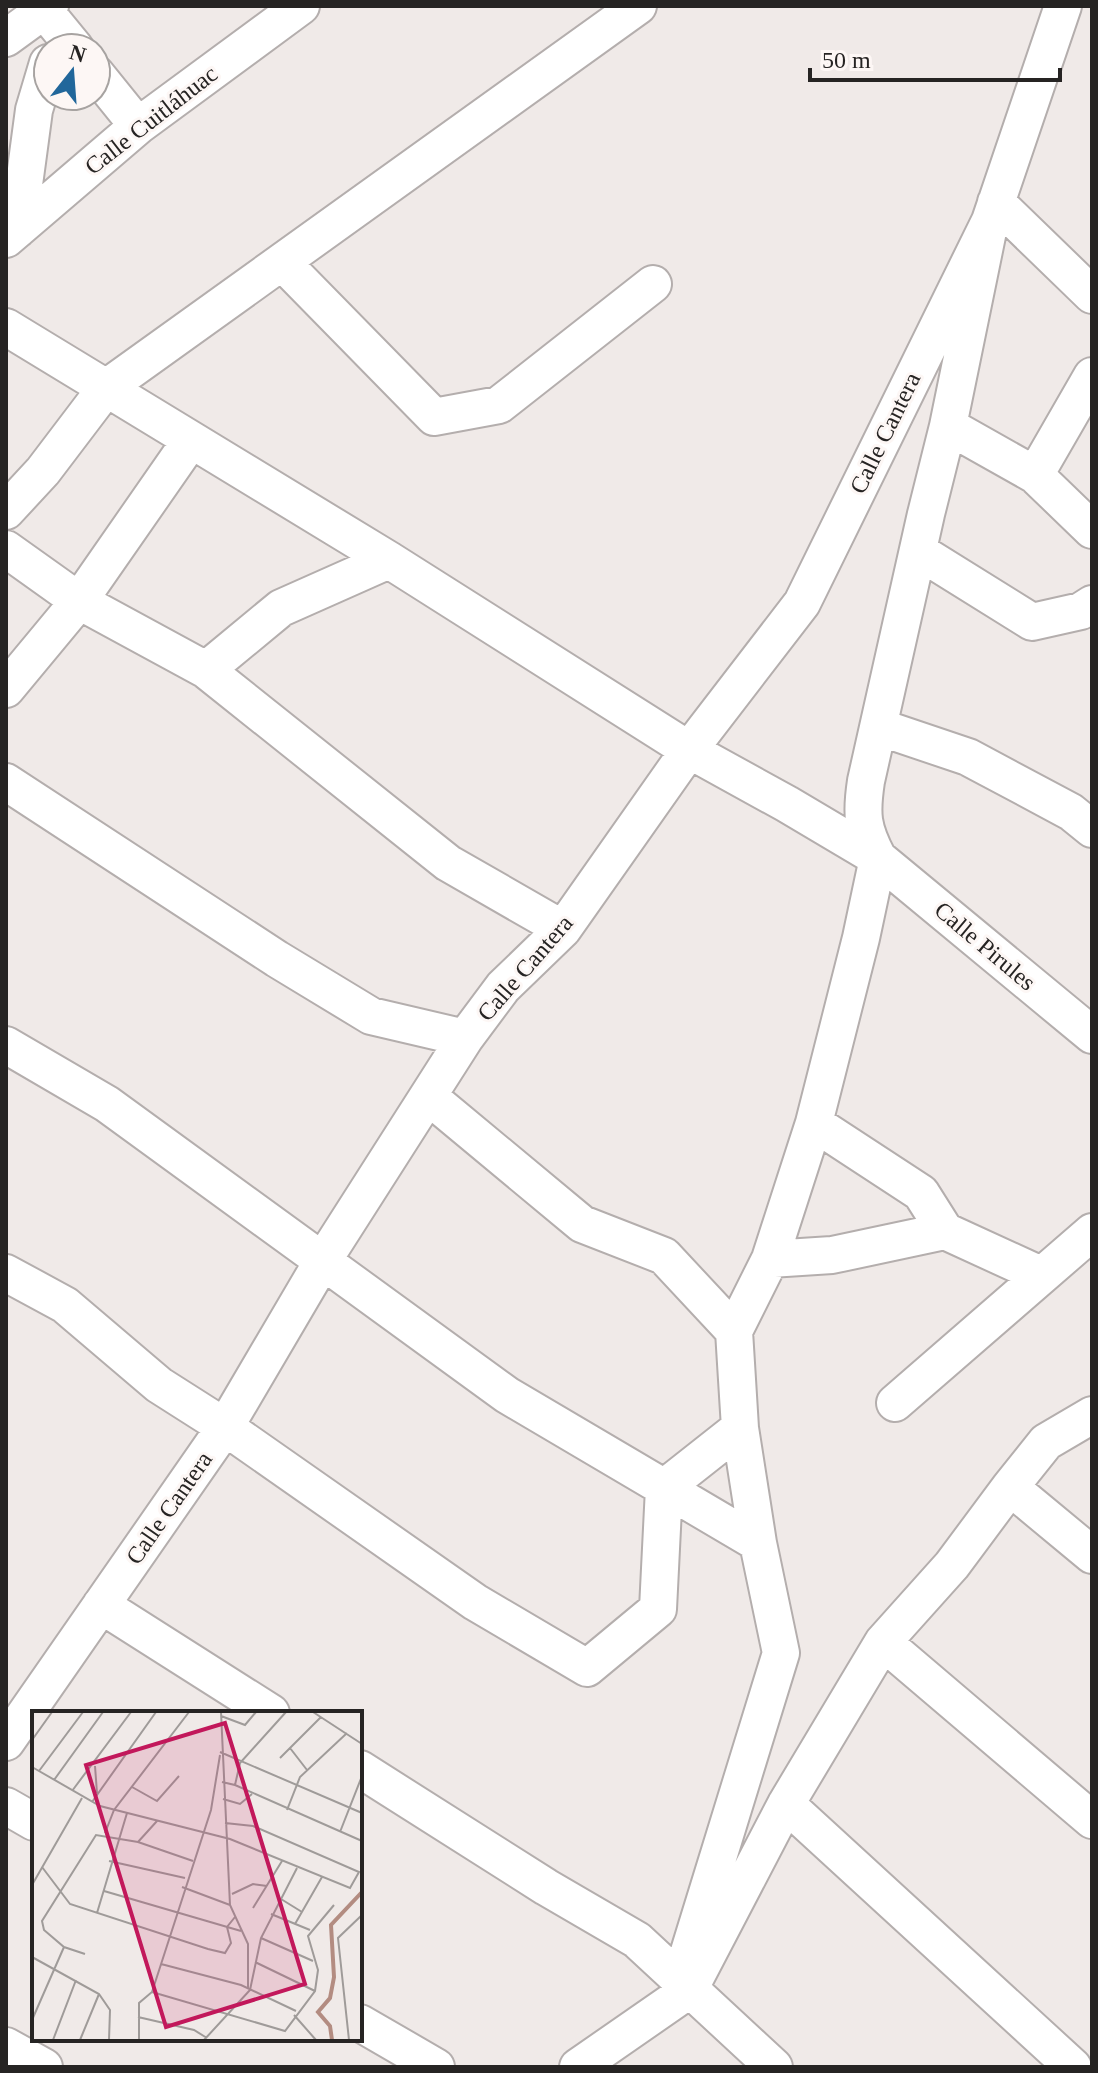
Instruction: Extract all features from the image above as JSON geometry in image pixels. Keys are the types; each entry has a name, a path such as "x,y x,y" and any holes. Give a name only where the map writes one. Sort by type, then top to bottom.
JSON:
{"street":[{"name":"Calle Cuitláhuac","path":"12,234 138,126 301,6"},
{"path":"6,511 43,471 106,388 638,6"},
{"name":"Calle Cantera","path":"878,858 869,841 862,811 879,727 993,212 1063,6"},
{"path":"6,38 56,28"},
{"path":"112,94 138,126"},
{"path":"12,234 34,112"},
{"path":"993,212 1092,295"},
{"name":"Calle Cantera","path":"6,1742 225,1427 322,1262 465,1038 503,987 563,929 689,750 802,603 993,212"},
{"path":"282,262 434,417 499,405 653,284"},
{"name":"Calle Pirules","path":"6,327 389,560 689,750 878,858 1092,1035"},
{"path":"1035,475 1092,376"},
{"path":"948,426 1035,475 1092,530"},
{"path":"6,689 79,601 191,440"},
{"path":"6,549 79,601 206,670 448,863 563,929"},
{"path":"918,551 1032,622 1081,611 1092,604"},
{"path":"206,670 281,608 389,560"},
{"path":"879,727 968,757 1071,812 1092,829"},
{"path":"6,782 277,959 371,1016 465,1038"},
{"path":"685,1985 781,1653 758,1543 740,1428 734,1331 770,1259 814,1123 878,858"},
{"path":"6,1045 107,1104 507,1395 758,1543"},
{"path":"428,1096 582,1224 664,1256 734,1331"},
{"path":"814,1123 921,1193 945,1231 1041,1275"},
{"path":"770,1259 832,1255 945,1231"},
{"path":"895,1403 1092,1232"},
{"path":"6,1273 65,1305 159,1385 225,1427 475,1602 587,1668 658,1609 664,1488 740,1428"},
{"path":"578,2067 685,1985 786,1804 883,1642 952,1565 1046,1442 1092,1415"},
{"path":"1010,1487 1092,1555"},
{"path":"101,1605 268,1711"},
{"path":"883,1642 1092,1820"},
{"path":"362,1770 546,1887 637,1940 774,2067"},
{"path":"786,1804 1073,2067"},
{"path":"6,1806 32,1821"},
{"path":"362,2024 436,2067"},
{"path":"6,2046 44,2067"}]}
